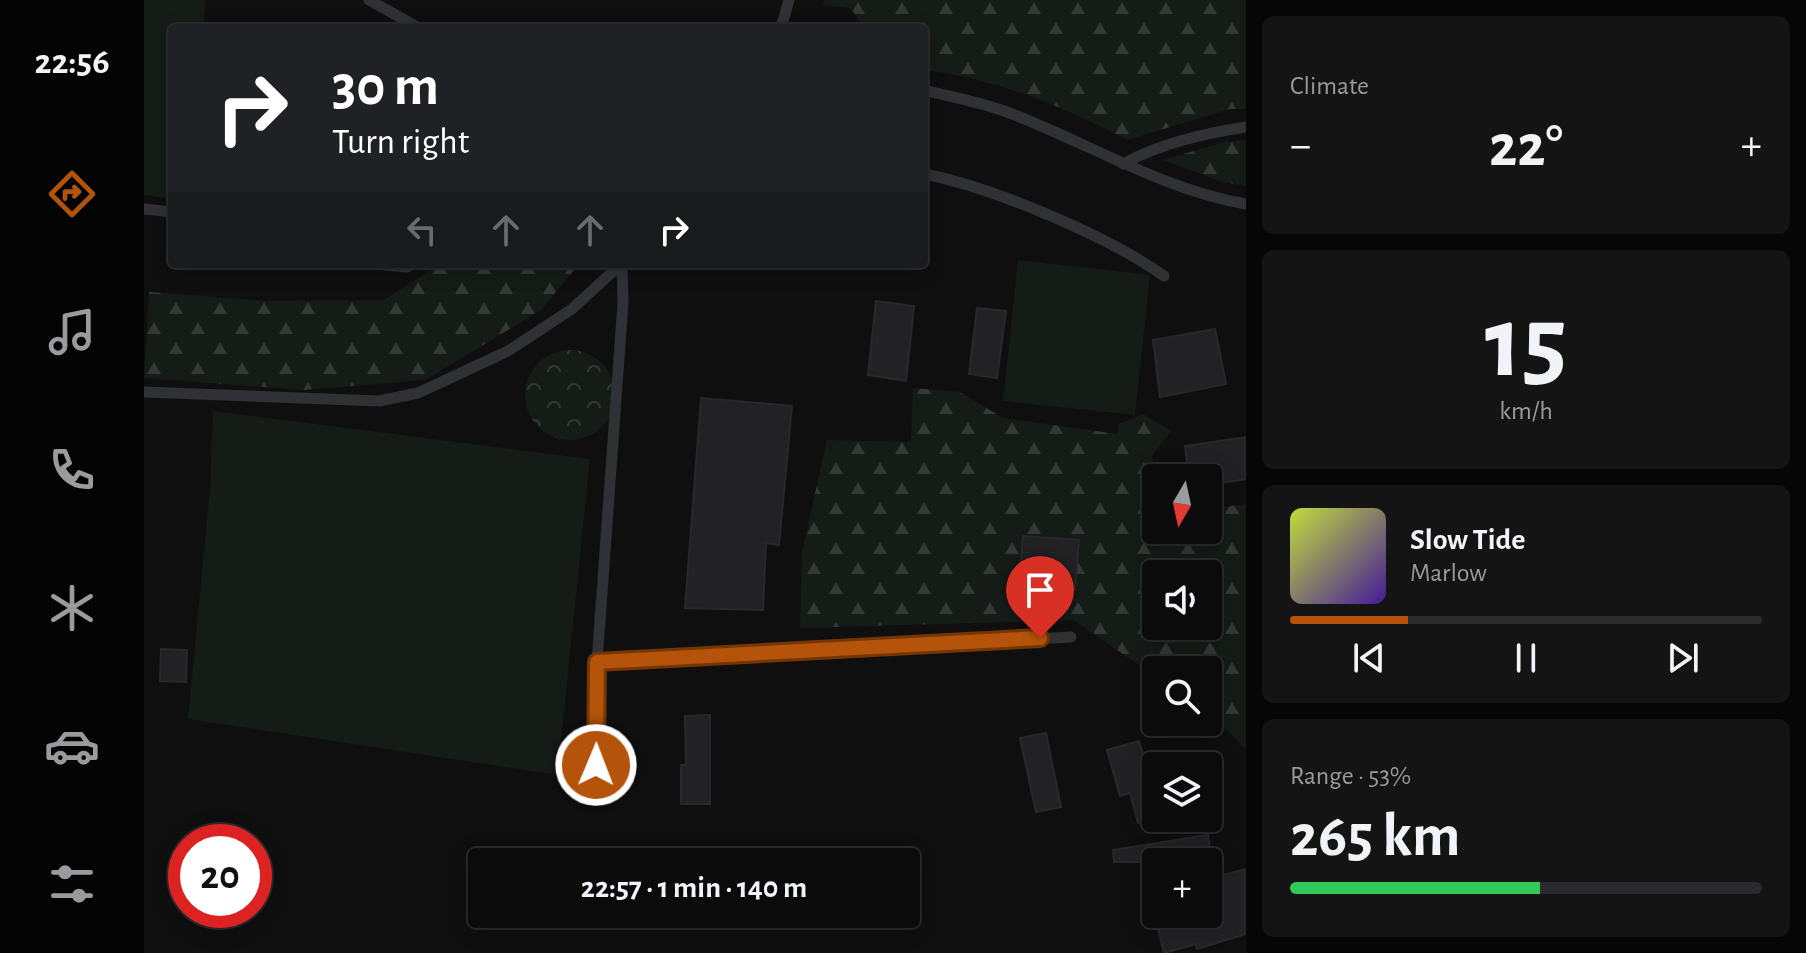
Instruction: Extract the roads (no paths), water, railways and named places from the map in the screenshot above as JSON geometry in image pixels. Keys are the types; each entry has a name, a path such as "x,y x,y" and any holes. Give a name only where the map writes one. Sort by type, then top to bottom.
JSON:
{"lane":[{"path":"369,0 412,24"},
{"path":"782,24 789,0"},
{"path":"928,91 1006,112 1185,189 1246,204"},
{"path":"1123,164 1146,151 1191,137 1246,127"},
{"path":"928,175 1011,201 1140,259 1164,276"},
{"path":"144,209 168,212"},
{"path":"144,392 379,401 418,393 459,377 521,343 572,309 618,268"},
{"path":"596,790 597,662 623,303 622,268"},
{"path":"597,662 1071,637"}]}
